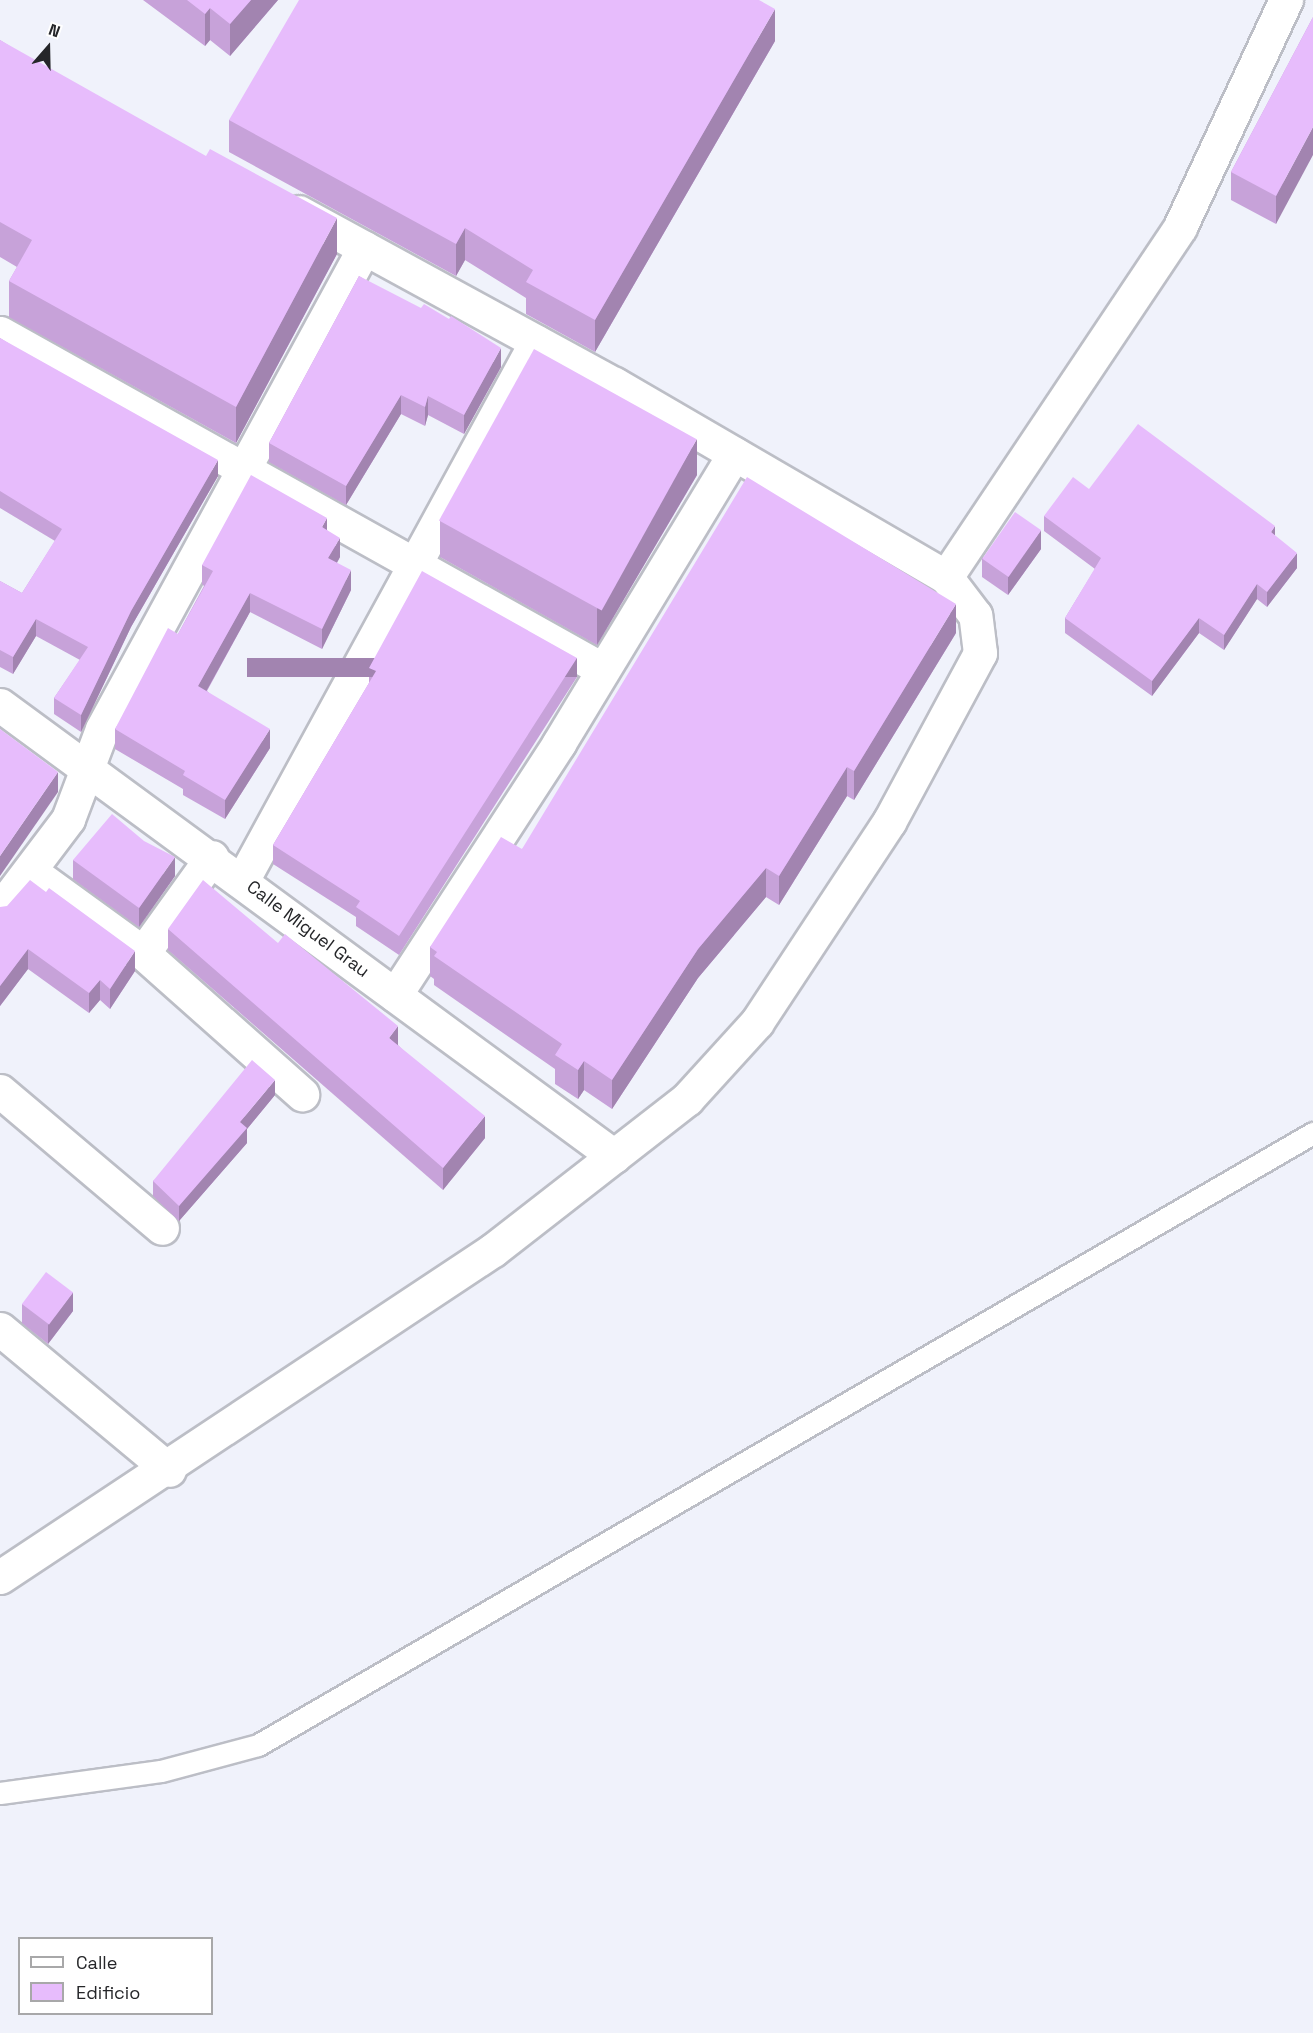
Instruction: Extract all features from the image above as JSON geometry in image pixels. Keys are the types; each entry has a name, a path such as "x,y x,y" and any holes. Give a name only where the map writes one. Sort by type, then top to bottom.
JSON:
{"street":[{"path":"946,577 1180,227 1286,0"},
{"path":"0,1577 169,1470 494,1250 687,1099 757,1022 889,822 981,653 975,615 946,577 536,342 271,196"},
{"path":"0,909 33,873 68,819 102,729 364,248"},
{"path":"0,333 414,561 602,669"},
{"path":"243,879 414,561 536,342"},
{"path":"395,995 602,669 734,454"},
{"name":"Calle Miguel Grau","path":"0,705 243,879 395,995 614,1156"},
{"path":"143,953 212,857"},
{"path":"33,873 143,953 302,1094"},
{"path":"0,1091 162,1228"},
{"path":"0,1329 169,1470"}],"lane":[{"path":"0,1793 161,1771 258,1745 1313,1133"}],"building":[{"path":"187,0 251,0 230,24 210,8 205,14"},
{"path":"299,0 759,0 775,9 595,320 526,282 533,270 465,228 456,244 229,120"},
{"path":"1313,17 1313,127 1276,196 1231,172"},
{"path":"0,40 206,156 210,149 337,218 236,407 9,281 32,240 0,222"},
{"path":"359,276 421,308 424,304 449,319 451,316 501,348 464,415 428,396 425,407 401,395 346,486 269,443"},
{"path":"0,338 218,460 131,611 81,715 54,698 88,647 36,619 13,657 0,650 0,581 22,593 62,529 0,491"},
{"path":"534,349 697,439 602,611 439,520"},
{"path":"1138,424 1275,526 1271,532 1297,553 1267,592 1257,584 1224,635 1199,618 1152,681 1065,618 1101,558 1044,516 1073,477 1089,489"},
{"path":"251,475 327,518 322,527 340,538 328,558 351,570 322,629 250,593 198,686 270,729 225,800 183,775 185,771 115,729 168,628 178,634 213,571 202,565"},
{"path":"747,477 956,604 854,771 847,767 779,876 766,868 698,949 612,1080 584,1061 578,1070 555,1055 562,1044 434,956 437,952 430,947 501,837 522,849"},
{"path":"1015,512 1041,530 1009,577 982,559"},
{"path":"422,571 577,658 399,936 356,907 360,901 273,845 376,671 369,668"},
{"path":"0,729 58,772 0,856"},
{"path":"112,814 144,841 175,857 139,908 73,860"},
{"path":"30,880 46,892 49,888 135,951 110,989 100,980 89,993 28,949 0,986 0,907 7,906"},
{"path":"203,880 278,943 285,934 398,1026 389,1038 485,1116 443,1168 168,929"},
{"path":"252,1060 275,1080 240,1122 247,1128 179,1206 153,1181"},
{"path":"46,1272 73,1292 49,1324 22,1304"}]}
